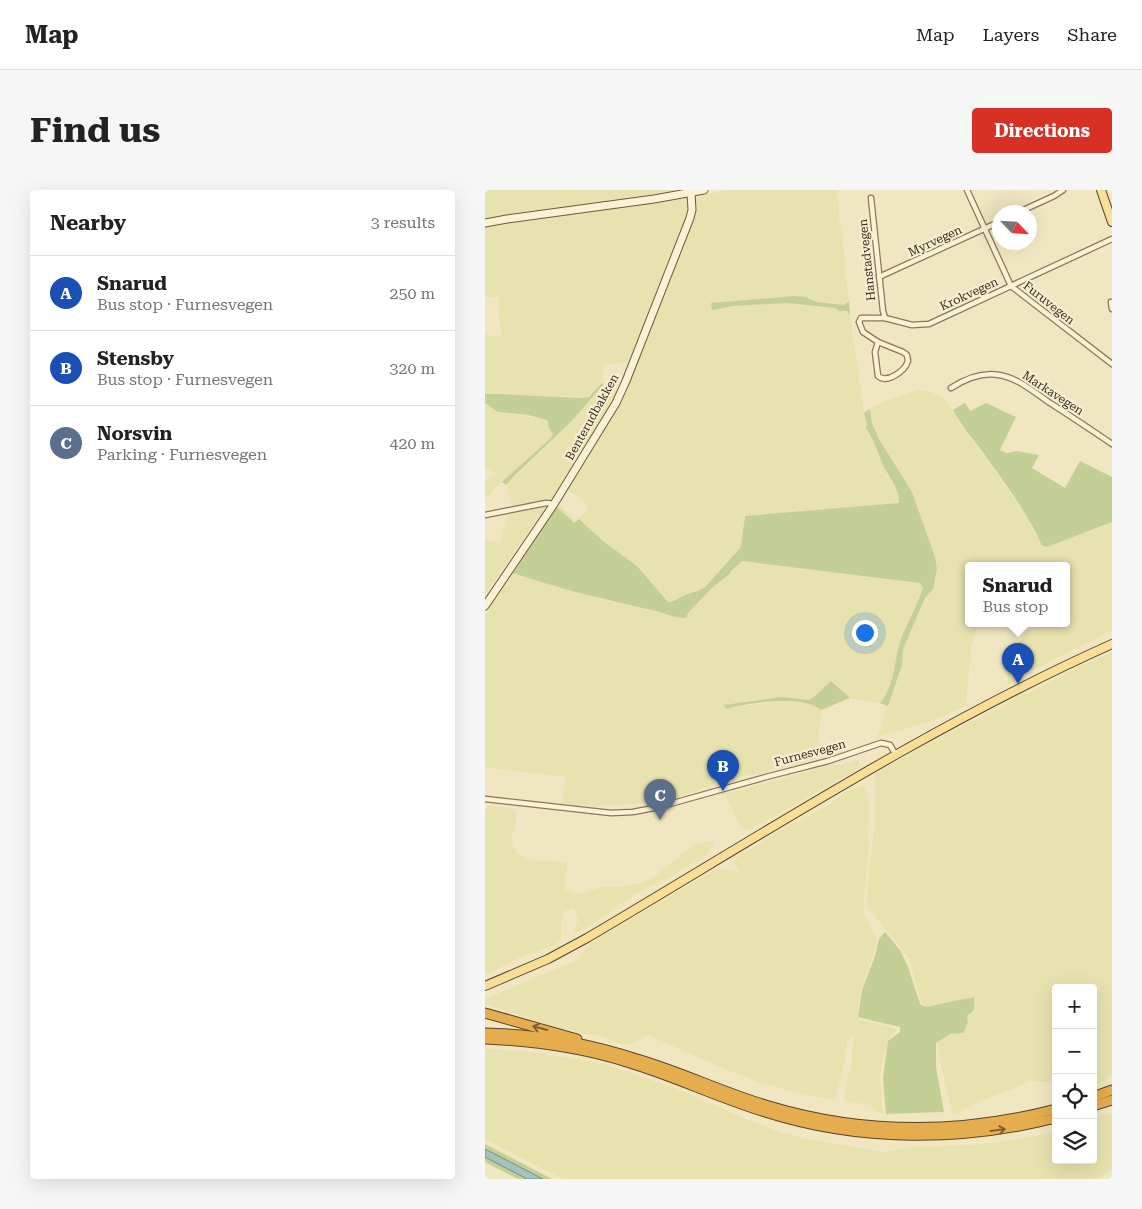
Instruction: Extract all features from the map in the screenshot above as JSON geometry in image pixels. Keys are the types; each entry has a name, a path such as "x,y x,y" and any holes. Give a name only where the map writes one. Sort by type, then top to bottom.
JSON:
{"highway":[{"path":"485,1013 564,1034 767,1106 805,1116 844,1123 893,1127 942,1127 1001,1121 1052,1110"},
{"path":"485,1033 535,1036 603,1049"},
{"path":"485,1039 533,1043 595,1054 648,1069 766,1112 804,1123 857,1132 943,1135 1004,1129 1052,1119"},
{"path":"1097,1096 1112,1090"},
{"path":"1097,1105 1112,1100"}],"main road":[{"path":"485,224 507,219 704,190"},
{"path":"1101,190 1112,222"},
{"name":"Benterudbakken","path":"485,606 554,504 604,424 627,380 690,218 692,210 691,193"},
{"path":"485,986 548,959 587,938 897,754 1028,684 1112,644"}],"street":[{"name":"Furuvegen","path":"967,190 1011,286 1112,364"},
{"path":"1033,205 1063,190"},
{"name":"Hanstadvegen","path":"871,198 885,318"},
{"name":"Myrvegen","path":"879,276 992,225"},
{"name":"Krokvegen","path":"878,342 875,352 878,376 886,379 903,369 908,361 903,352 878,342 863,332 859,322 861,318 885,318 909,325 924,325 1112,239"},
{"path":"1111,302 1112,309"},
{"name":"Markavegen","path":"951,388 968,379 982,375 994,374 1009,378 1025,386 1112,444"},
{"path":"485,515 546,503 554,504"},
{"name":"Furnesvegen","path":"485,799 611,813 633,812 659,807 767,776 828,761 881,743 890,745 897,754"}],"shaded area":[{"path":"485,190 688,190 485,220"},
{"path":"726,190 838,190 839,219 843,241 848,301 844,305 817,302 805,297 712,303 713,309 787,303 835,308 839,311 848,312 849,304 864,412 881,403 918,390 928,391 945,398 961,426 1023,512 1042,547 1112,523 1112,631 1020,676 1008,686 968,707 966,706 931,721 879,736 875,742 835,757 820,761 816,759 762,773 742,776 730,782 709,786 658,802 606,806 573,805 564,803 562,799 567,777 485,767 485,616 520,558 558,503 576,521 588,509 588,506 582,499 567,490 593,450 632,376 694,210 696,198","holes":["870,410 872,423 879,439 912,492 935,557 937,569 903,649 902,665 888,706 880,702 890,685 901,640 919,602 923,588 922,585 920,583 892,579 762,563 744,525 744,517 899,503 898,496 881,461 875,441 869,432 864,413","580,519 603,541 637,566 669,602 676,601 670,617 513,573","741,547 761,563 740,562 730,574 713,587 688,613 688,594 694,593 706,586","965,562 1070,562 1070,627 1030,627 1007,666 1008,685 968,706 966,703 971,647 978,627 965,627","846,695 850,698 818,707 810,704 783,701 726,709 725,705 781,697 808,700 814,697","850,698 887,706 878,736 874,742 820,761 816,758 822,710"]},
{"path":"684,196 689,200 690,211 668,264 666,264 638,340 627,362 603,365 601,384 589,397 485,394 485,334 498,337 501,335 498,297 485,297 485,227 499,223 572,214 572,212"},
{"path":"606,385 618,391 602,421 550,501 485,594 485,541 498,543 501,541 507,519 514,512 507,486 509,482 560,434 603,386"},
{"path":"485,403 498,413 527,416 547,421 548,429 553,434 551,438 507,479 502,481 485,499 485,480 498,474 485,468"},
{"path":"1112,652 1112,1075 1097,1084 1097,984 1052,984 1052,1081 1029,1081 977,1102 958,1113 953,1113 944,1080 933,1021 922,1003 909,958 868,908 867,895 875,818 875,773 964,725 1000,708 1018,696 1029,693 1072,670"},
{"path":"857,760 861,766 854,771 749,830 738,823 725,794 832,765 843,765"},
{"path":"865,785 870,817 867,832 869,845 864,915 877,938 871,962 860,991 857,1019 898,1029 889,1038 882,1063 880,1079 883,1114 874,1111 871,1105 844,1101 852,1064 854,1033 847,1041 836,1099 815,1097 761,1083 648,1035 632,1044 617,1043 595,1034 589,1035 560,1028 485,1004 485,999 580,959 581,954 590,944 716,869 739,872 734,862 740,854 751,850 778,831 822,809 849,790"},
{"path":"491,805 516,811 516,821 511,837 513,847 517,853 531,861 554,861 567,864 565,890 577,895 605,886 621,887 645,882 694,845 709,841 713,843 713,847 705,856 670,877 635,894 575,934 574,930 578,920 574,908 562,912 561,938 555,945 523,956 485,975 485,811"},
{"path":"485,1049 523,1051 600,1063 677,1089 780,1132 806,1139 884,1152 911,1147 971,1145 1008,1141 1052,1133 1052,1164 1097,1164 1097,1118 1112,1113 1112,1168 1099,1179 563,1179 485,1139"}],"green space":[{"path":"794,296 805,297 817,302 844,305 849,301 850,315 847,311 839,311 835,308 787,303 733,306 712,310 711,303"},
{"path":"602,383 604,384 568,425 506,485 502,482 551,438 553,434 549,429 547,420 528,415 498,412 485,403 485,394 582,398 589,397"},
{"path":"965,403 970,411 986,403 1016,417 1000,450 1007,453 1017,451 1039,455 1032,468 1065,488 1080,461 1112,477 1112,522 1047,547 1042,546 1030,521 1015,497 953,410"},
{"path":"870,409 872,423 879,439 912,492 935,557 937,569 933,589 925,598 903,649 902,665 888,706 880,703 889,689 901,639 923,588 920,583 742,561 730,574 713,587 688,613 686,618 681,618 547,584 513,573 555,509 558,508 574,523 579,519 603,541 637,566 670,602 701,590 741,547 745,516 899,503 895,487 866,428 867,424 864,413"},
{"path":"831,681 850,698 821,710 813,705 789,701 761,702 726,709 724,705 781,697 808,700 814,697"},
{"path":"885,932 900,950 908,967 920,1004 926,1007 974,997 974,1010 967,1016 968,1022 963,1033 950,1034 936,1043 936,1067 944,1112 886,1114 883,1078 888,1041 900,1032 900,1027 858,1017 862,990 875,956 879,939"},
{"path":"485,1144 552,1179 518,1179 485,1162"}],"water":[{"path":"485,1149 543,1179 527,1179 485,1157"}],"place":[{"name":"Snarud","path":"1018,684"},
{"name":"Stensby","path":"723,791"},
{"name":"Norsvin","path":"660,820"}]}
